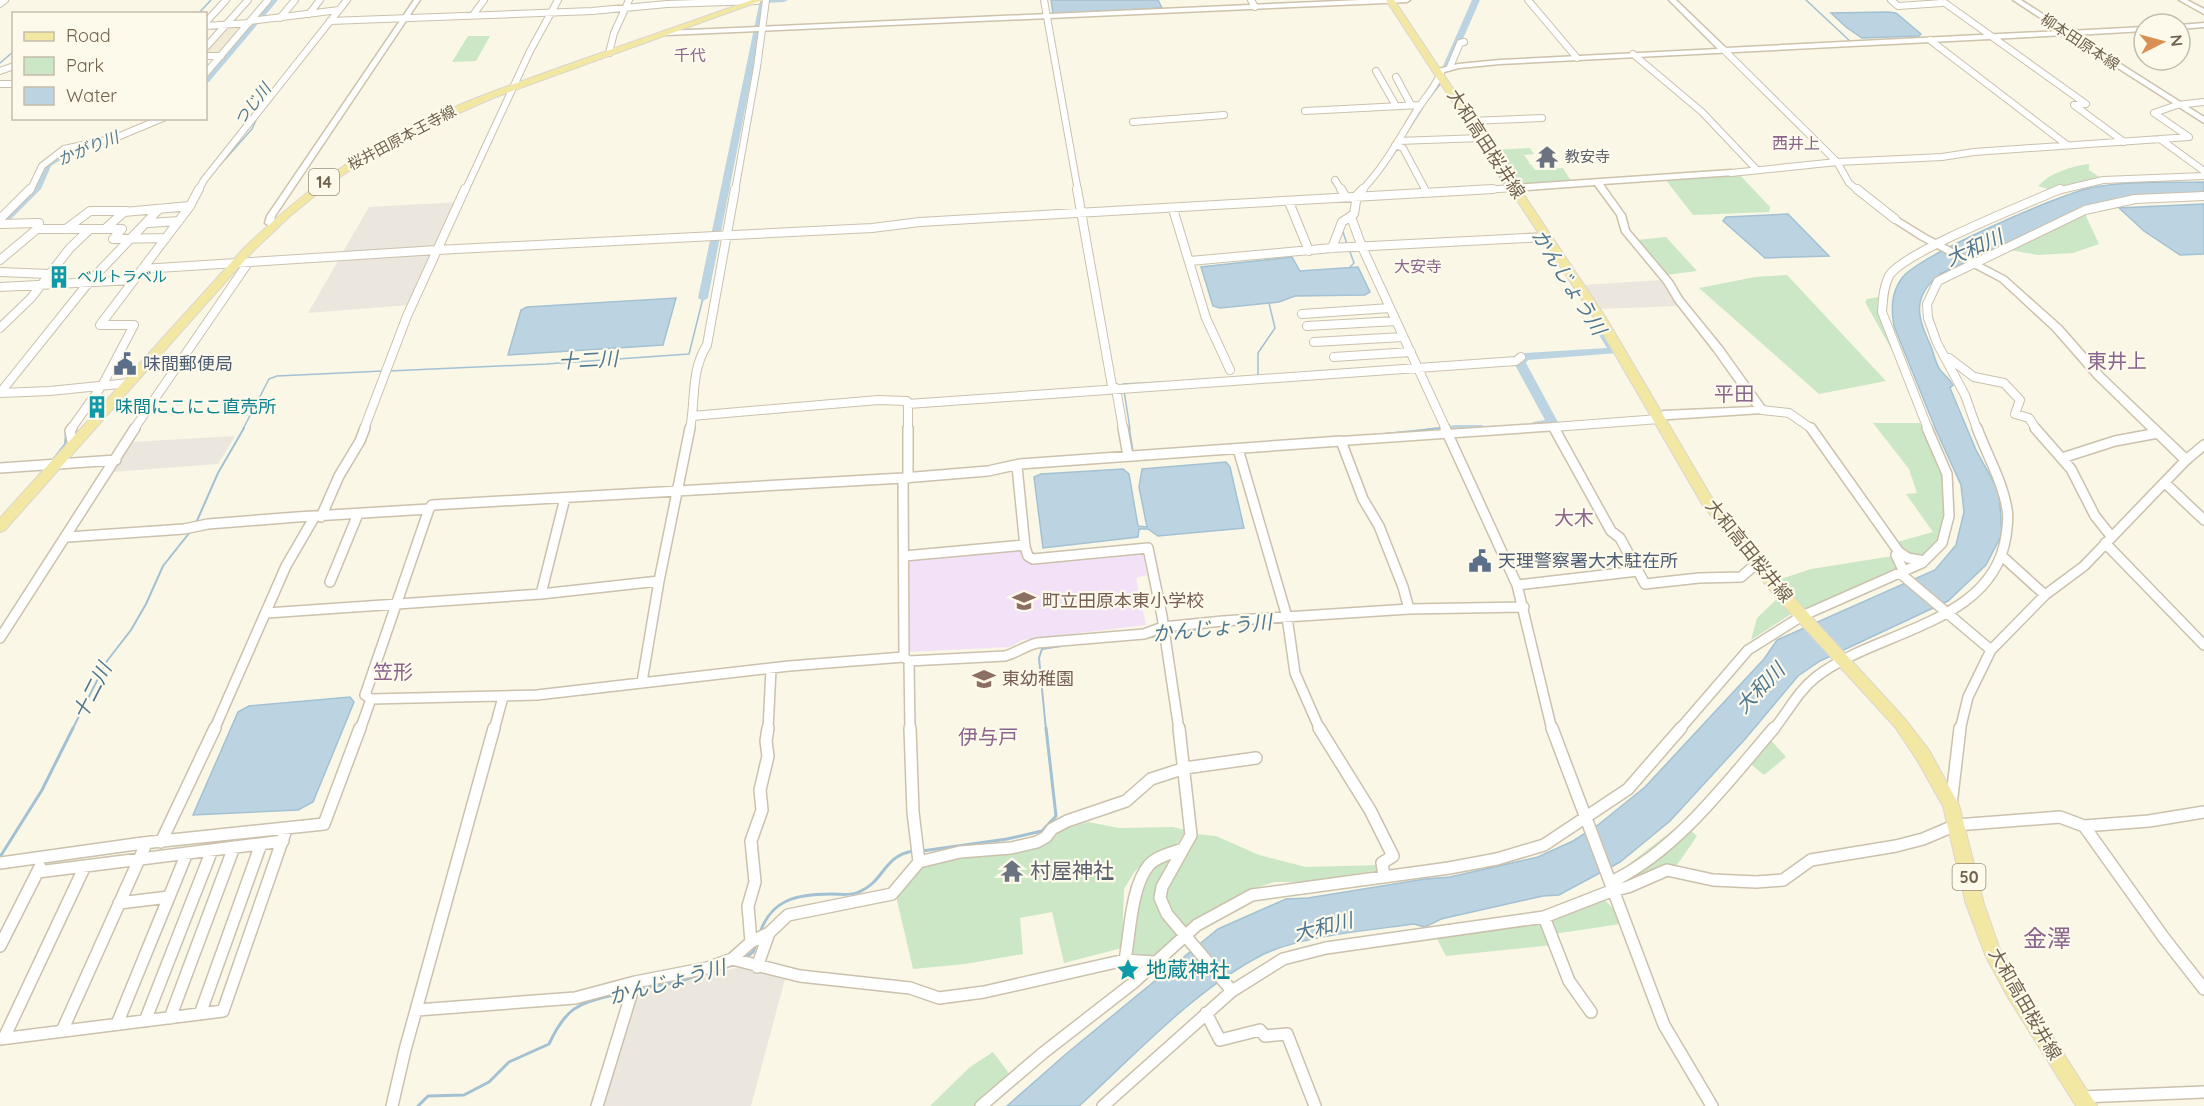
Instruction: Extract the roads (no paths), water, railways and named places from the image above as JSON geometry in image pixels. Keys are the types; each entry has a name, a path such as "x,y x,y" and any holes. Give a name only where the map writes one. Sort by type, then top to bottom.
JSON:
{"main road":[{"name":"桜井田原本王寺線","path":"0,527 272,225 327,180 386,143 453,110 758,0"},
{"name":"大和高田桜井線","path":"1390,0 1543,237 1600,318 1707,501 1756,564 1900,723 1923,755 1950,805 1975,904 1992,951 2015,993 2084,1101"}],"street":[{"path":"0,4 5,0"},
{"path":"207,23 226,0"},
{"path":"207,46 248,0"},
{"path":"207,72 268,0"},
{"path":"280,18 295,0"},
{"path":"309,14 320,0"},
{"path":"73,446 70,431 101,386 134,325 100,325 190,206 204,180 347,0"},
{"path":"272,225 269,223 272,216 417,0"},
{"path":"473,15 484,0"},
{"path":"161,842 267,613 285,566 318,517 360,441 407,316 530,51 558,0"},
{"path":"609,53 614,33 629,0"},
{"path":"330,21 552,12 663,2 758,0"},
{"path":"642,682 659,580 692,416 691,396 700,354 707,345 727,236 759,30 766,0"},
{"path":"1044,0 1112,386 1116,388 1128,456"},
{"path":"666,33 1047,17 1253,3 1407,0"},
{"path":"1528,0 1577,58"},
{"path":"1672,0 1837,162 1849,183 1895,219 2003,279 2057,328 2099,376 2186,460"},
{"path":"1891,0 1899,6 1942,2 1995,37 2086,104 2074,105 2124,142"},
{"name":"柳本田原本線","path":"2016,0 2204,121"},
{"path":"2182,0 2204,12"},
{"path":"207,24 226,25 339,10"},
{"path":"1332,248 1342,222 1354,214 1357,195 1373,179 1420,105 1434,88 1441,71 1450,67 1633,54 2132,30"},
{"path":"1930,40 2067,146"},
{"path":"1450,67 1460,43 1464,42"},
{"path":"1633,54 1702,112 1757,170"},
{"path":"207,56 221,56"},
{"path":"1376,71 1395,106"},
{"path":"1396,77 1411,105"},
{"path":"142,269 437,250 872,228 932,221 1511,188 2189,137 2154,113 2177,105 2204,102"},
{"path":"1305,111 1420,105"},
{"path":"1133,122 1224,115"},
{"path":"1470,121 1542,118"},
{"path":"0,219 29,192 42,166 64,149 115,138 158,120"},
{"path":"1397,143 1478,138"},
{"path":"2160,139 2204,171"},
{"path":"1397,143 1403,148 1426,192"},
{"path":"981,1106 1043,1053 1133,983 1184,936 1220,912 1252,895 1449,868 1527,851 1545,845 1628,789 1748,650 1803,617 1903,576 1924,561 1942,543 1949,516 1947,474 1908,383 1882,312 1881,302 1890,275 1901,265 1939,244 2063,188 2103,180 2204,177"},
{"path":"1335,180 1345,196"},
{"path":"1597,182 1621,215 1625,230 1669,283 1678,299 1762,410"},
{"path":"1610,887 1616,880 1629,873 1688,826 1782,719 1800,692 1817,676 1842,659 1944,613 1977,594 2003,556 2008,522 1998,474 1985,451 1965,394 1928,318 1927,304 1938,281 2085,210 2135,199 2204,196"},
{"path":"1289,201 1309,251"},
{"path":"66,229 90,211 129,211 190,206"},
{"path":"0,393 88,283 149,223 159,209"},
{"path":"1173,209 1206,318 1230,370"},
{"path":"105,229 124,212 129,211"},
{"path":"1351,217 1362,247 1517,585 1524,607 1547,719 1664,1025 1712,1106"},
{"path":"149,223 179,221"},
{"path":"0,260 37,228 39,223 4,224"},
{"path":"37,228 122,229 113,239 166,237"},
{"path":"0,328 42,285 70,248 90,230"},
{"path":"1190,261 1332,248 1543,237"},
{"path":"0,638 68,537 177,361 248,263"},
{"path":"0,272 49,274"},
{"path":"0,288 133,280"},
{"path":"1302,314 1390,308"},
{"path":"1306,326 1396,321"},
{"path":"1314,342 1403,337"},
{"path":"1334,357 1411,352"},
{"path":"1944,354 1971,377 1985,382 2004,383 2020,400 2015,414 2029,418 2036,430 2062,458 2079,482 2082,494 2108,540 2204,645"},
{"path":"908,404 1516,361 1521,357"},
{"path":"0,393 129,383"},
{"path":"692,416 878,400 907,400 904,556 906,659 916,844 919,862"},
{"path":"68,537 429,508 432,505 906,478 1128,456 1238,449 1246,446 1554,427 1659,418 1663,415 1762,410 1786,411 1796,415 1812,428 1899,552 1908,558 1924,561"},
{"path":"1554,427 1611,531 1620,538 1645,584 1699,578 1741,577 1756,564"},
{"path":"2062,458 2115,441 2158,433"},
{"path":"1341,441 1363,499 1379,526 1403,587 1409,609"},
{"path":"1950,805 1956,776 1957,741 1968,696 1991,650 2045,595 2084,566 2186,460 2204,446"},
{"path":"1238,449 1287,617 1295,673 1317,725 1370,810 1401,873"},
{"path":"0,468 116,460"},
{"path":"1017,466 1025,545 1033,560 1148,549 1185,768 1191,835 1162,887 1160,898 1167,914 1184,936 1232,991"},
{"path":"2166,483 2204,520"},
{"path":"541,594 565,498"},
{"path":"429,508 365,695 371,699 537,695 771,669 906,659 1005,656 1013,654 1022,647 1037,643 1144,634 1163,627 1409,609 1524,607"},
{"path":"330,582 358,514"},
{"path":"904,556 1025,545"},
{"path":"1899,552 1896,555 1903,570 1903,576 1944,613 1991,650"},
{"path":"2003,556 2045,595"},
{"path":"1517,585 1638,571"},
{"path":"267,613 541,594 629,586 659,580"},
{"path":"752,942 748,906 755,868 750,854 751,841 762,810 760,790 768,756 766,741 770,713 771,669"},
{"path":"392,1106 503,697"},
{"path":"38,872 261,843 324,824 371,699"},
{"path":"417,1010 575,998 635,982 706,968 732,959 752,942 769,933 788,915 892,894 919,862 938,860 961,852 1037,843 1049,836 1052,829 1067,821 1126,801 1151,779 1185,768 1256,759"},
{"path":"2084,826 2204,812"},
{"path":"1103,1106 1232,991 1282,959 1326,948 1544,917 1610,887 1628,887 1667,870 1713,880 1756,882 1783,880 1810,860 1896,846 1923,839 1956,825 2060,818 2084,826 2164,938 2204,989"},
{"path":"0,863 161,842 285,835"},
{"path":"2,1038 224,1011 285,835"},
{"path":"200,1014 261,843"},
{"path":"62,1031 146,844"},
{"path":"170,1018 234,847"},
{"path":"1125,960 1137,898 1146,869 1161,857 1183,849"},
{"path":"145,1021 212,850"},
{"path":"117,1024 186,853"},
{"path":"1384,876 1382,863 1393,856"},
{"path":"0,946 44,859"},
{"path":"2,1038 85,866"},
{"path":"119,903 169,897"},
{"path":"1544,917 1569,981 1591,1011"},
{"path":"757,966 769,933"},
{"path":"732,959 800,976 909,988 939,998 951,998 1022,985 1125,960 1154,962"},
{"path":"597,1106 635,982"},
{"path":"1206,1013 1220,1040 1260,1030 1265,1036 1287,1034 1316,1106"},
{"path":"2084,1101 2204,1092"}],"water":[{"path":"1051,0 1158,0 1162,8 1053,14"},
{"path":"1831,13 1896,13 1921,34 1919,36 1862,38"},
{"name":"大和川","path":"2204,182 2204,194 2136,196 2087,206 1940,274 1930,283 1924,291 1919,309 1923,328 1938,367 1953,385 1950,388 1976,450 1999,492 2002,534 1986,565 1948,601 1820,661 1798,676 1746,738 1670,821 1620,862 1559,895 1543,896 1441,919 1425,927 1414,924 1357,931 1315,938 1278,948 1237,969 1189,1005 1079,1106 1007,1106 1066,1054 1218,929 1286,899 1308,898 1450,877 1538,857 1573,841 1598,825 1645,787 1764,659 1777,640 1935,570 1956,545 1964,512 1961,485 1894,326 1893,301 1902,278 1934,255 1961,241 2021,213 2073,193 2118,184"},
{"path":"2204,204 2204,254 2180,255 2144,231 2119,208"},
{"path":"1788,214 1829,256 1765,258 1723,221 1726,217"},
{"path":"1292,257 1300,271 1358,267 1370,292 1365,295 1295,296 1279,302 1220,308 1213,306 1201,267"},
{"path":"676,298 663,345 508,355 521,310 527,307"},
{"path":"1226,462 1230,467 1244,528 1158,536 1148,529 1139,529 1138,537 1043,548 1034,477 1041,474 1123,469 1129,474 1138,526 1147,527 1139,487 1142,469"},
{"path":"350,697 354,702 313,802 298,810 193,815 238,712 249,706"}],"waterway":[{"path":"200,12 211,0"},
{"name":"かがり川","path":"207,79 274,0"},
{"name":"十二川","path":"703,298 763,1 784,0"},
{"name":"かんじょう川","path":"1447,66 1476,0"},
{"path":"1806,0 1851,42"},
{"path":"0,63 12,53"},
{"path":"1426,102 1441,83"},
{"name":"つじ川","path":"264,109 274,97"},
{"path":"1402,140 1423,107"},
{"name":"かんじょう川","path":"1463,117 1515,195"},
{"name":"つじ川","path":"220,165 252,129 257,118"},
{"name":"かがり川","path":"0,224 38,187 47,165 67,152 86,146"},
{"path":"1381,172 1398,148"},
{"path":"1342,229 1347,244"},
{"path":"1349,249 1354,263 1350,267"},
{"name":"十二川","path":"389,371 546,364 689,354 703,298"},
{"path":"1256,376 1258,375 1258,353 1275,328 1269,303"},
{"name":"かんじょう川","path":"1537,425 1553,424 1520,363 1525,357 1614,351 1605,335"},
{"name":"つじ川","path":"117,350 124,337"},
{"name":"十二川","path":"243,429 269,379 277,376 383,371"},
{"path":"1130,429 1123,384 1185,381"},
{"path":"72,421 90,397"},
{"name":"十二川","path":"196,523 218,473 244,428"},
{"path":"1129,428 1133,453"},
{"name":"かんじょう川","path":"1375,435 1441,428 1428,429"},
{"name":"かんじょう川","path":"1454,429 1482,429"},
{"path":"54,458 65,444 66,431"},
{"name":"十二川","path":"72,730 107,661 131,630 146,604 163,566 190,532"},
{"name":"かんじょう川","path":"1168,634 1212,627"},
{"name":"かんじょう川","path":"1147,638 1162,635"},
{"name":"かんじょう川","path":"1046,730 1039,658 1042,649 1061,646"},
{"name":"かんじょう川","path":"922,851 1007,839 1042,831 1056,816 1046,728"},
{"name":"十二川","path":"0,857 42,790 72,730"},
{"name":"かんじょう川","path":"760,933 771,913 787,901 808,895 859,892 874,882 895,858 913,851"},
{"name":"かんじょう川","path":"745,958 753,952 756,944"},
{"name":"かんじょう川","path":"713,972 735,964"},
{"name":"かんじょう川","path":"637,989 679,982 698,975"},
{"name":"かんじょう川","path":"418,1106 428,1096 464,1095 489,1082 509,1062 549,1044 557,1029 572,1011 589,1002 628,991"}],"place":[{"name":"教安寺","path":"1547,157"},
{"name":"ベルトラベル","path":"59,277"},
{"name":"味間郵便局","path":"125,364"},
{"name":"味間にこにこ直売所","path":"97,407"},
{"name":"天理警察署大木駐在所","path":"1480,561"},
{"name":"町立田原本東小学校","path":"1024,601"},
{"name":"東幼稚園","path":"984,679"},
{"name":"村屋神社","path":"1012,871"},
{"name":"地蔵神社","path":"1128,970"}],"district":[{"name":"千代","path":"690,55"},
{"name":"西井上","path":"1796,143"},
{"name":"大安寺","path":"1418,266"},
{"name":"東井上","path":"2117,361"},
{"name":"平田","path":"1734,394"},
{"name":"大木","path":"1574,518"},
{"name":"笠形","path":"393,672"},
{"name":"伊与戸","path":"988,737"},
{"name":"金澤","path":"2047,939"}]}
